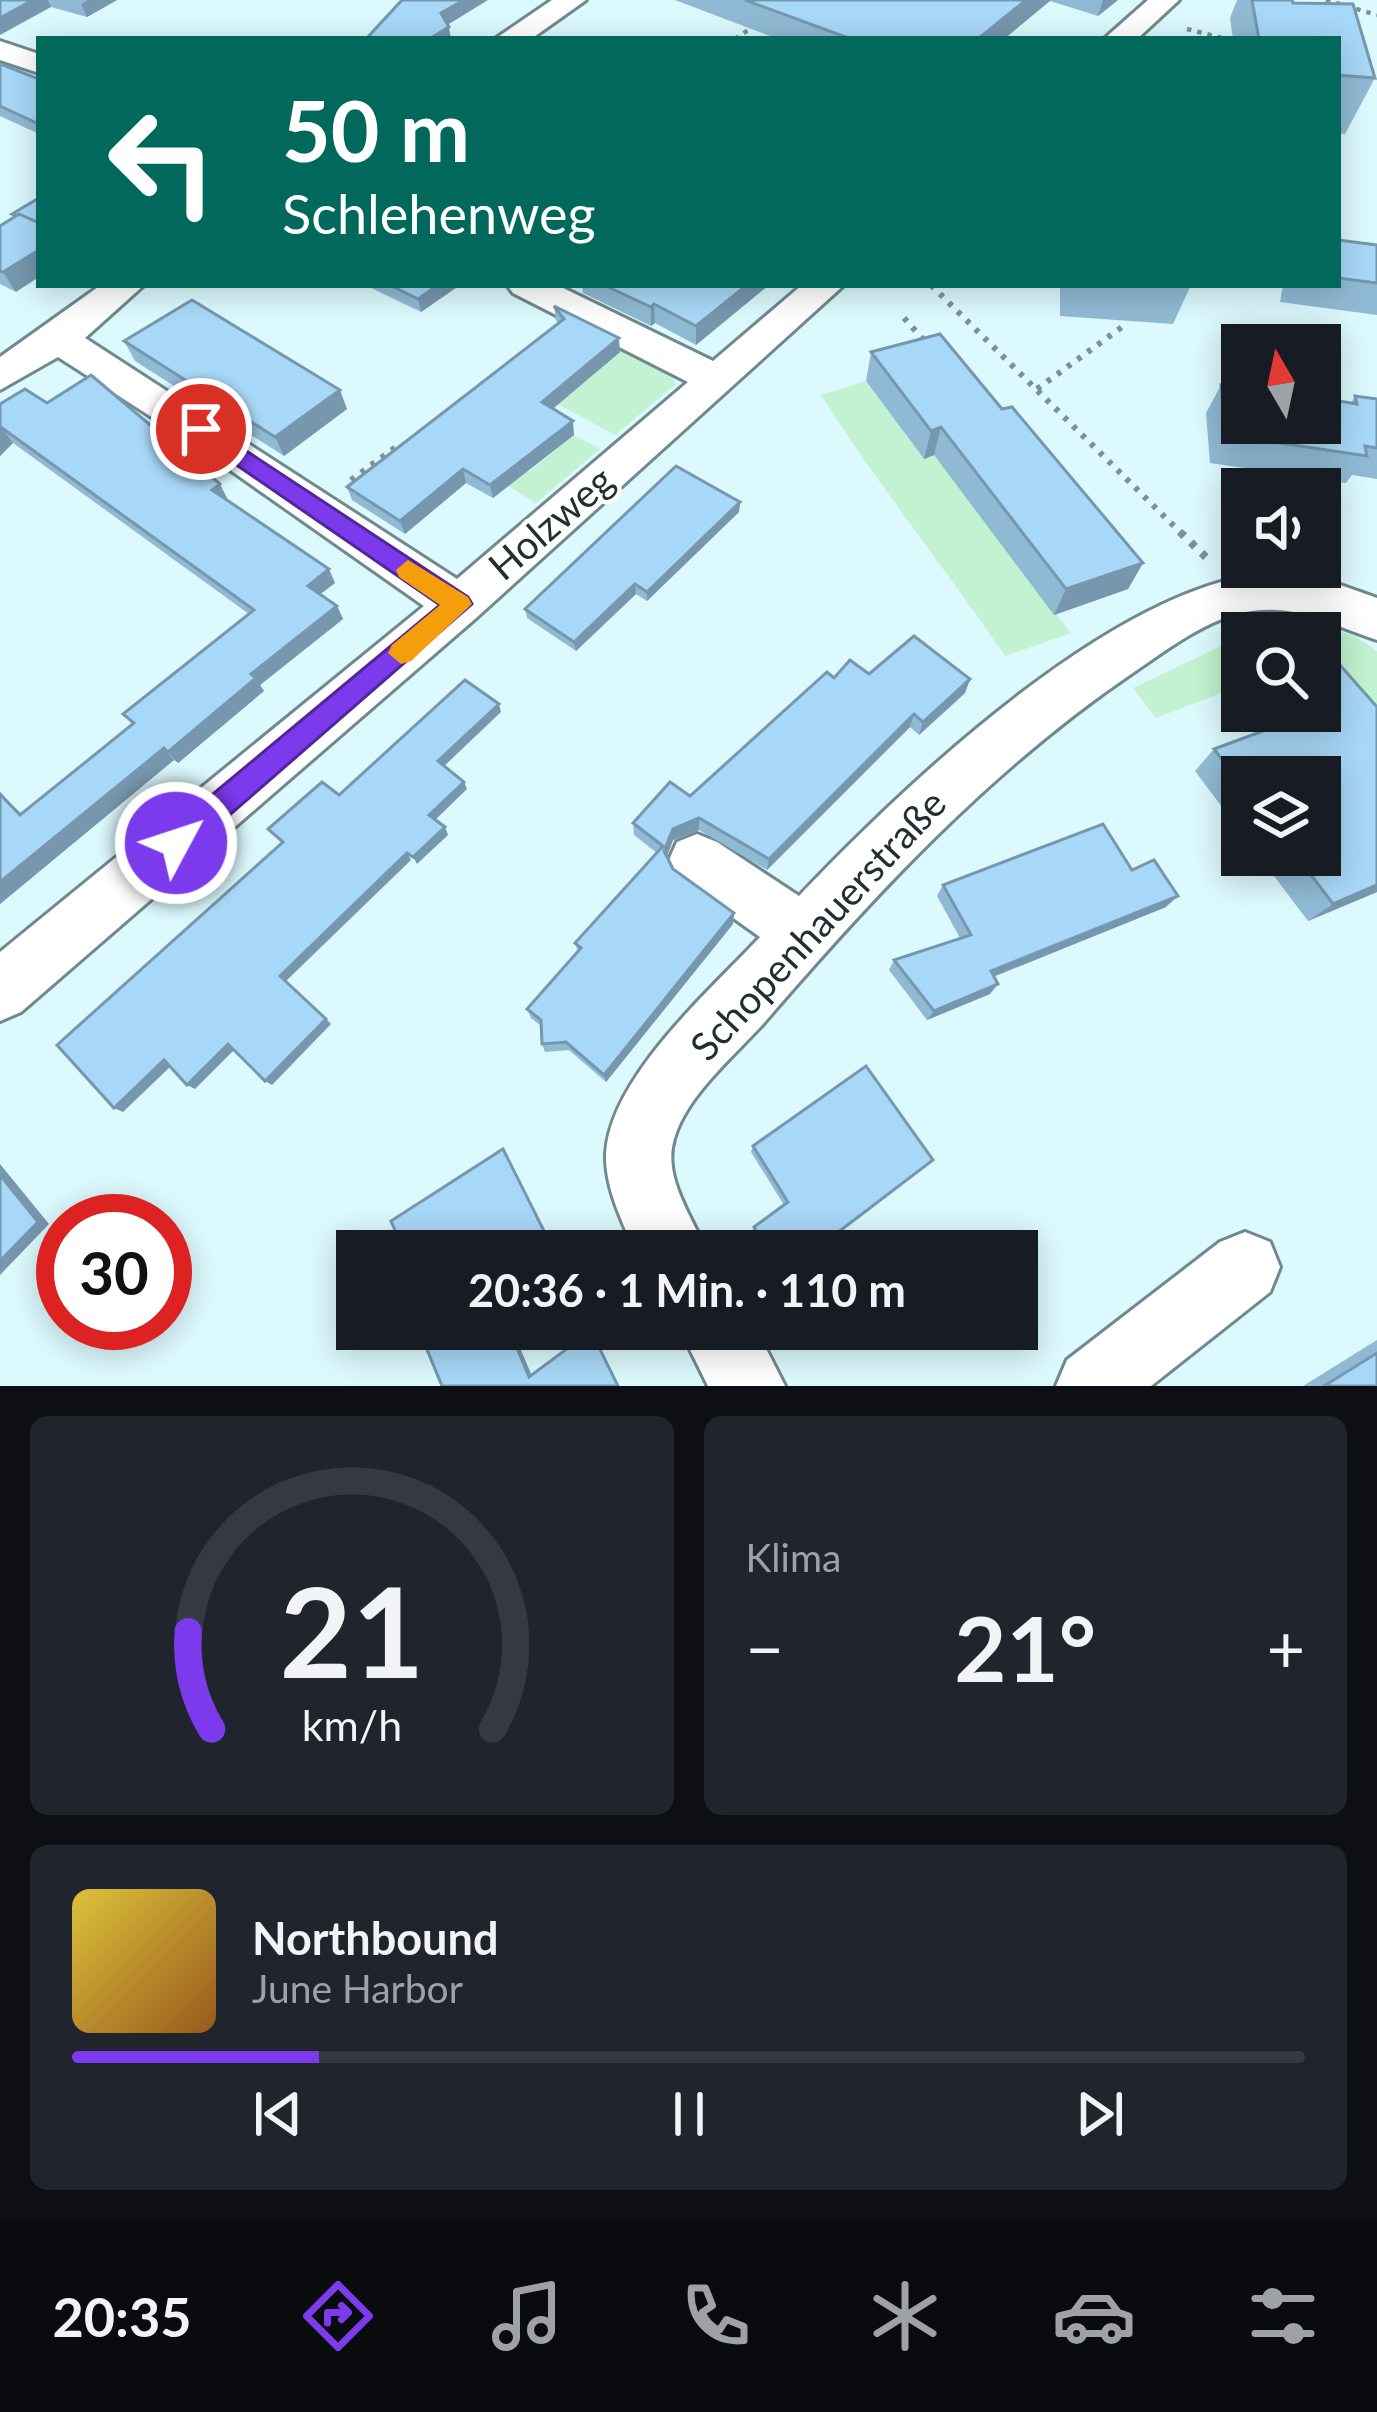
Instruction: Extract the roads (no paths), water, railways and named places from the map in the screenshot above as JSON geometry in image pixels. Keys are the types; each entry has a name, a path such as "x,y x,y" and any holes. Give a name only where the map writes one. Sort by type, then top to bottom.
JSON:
{"street":[{"path":"515,36 572,0"},
{"path":"1123,36 1165,0"},
{"path":"0,50 36,63"},
{"path":"0,376 58,339 121,288"},
{"path":"532,288 716,379"},
{"name":"Holzweg","path":"0,992 459,604 822,288"},
{"path":"58,339 459,604"},
{"name":"Schopenhauerstraße","path":"660,1230 649,1210 640,1141 676,1077 803,932 960,776 1077,681 1173,621 1246,593 1299,589 1347,604 1377,621"},
{"path":"697,860 803,932"},
{"path":"1093,1386 1245,1267"},
{"path":"728,1350 748,1386"}]}
